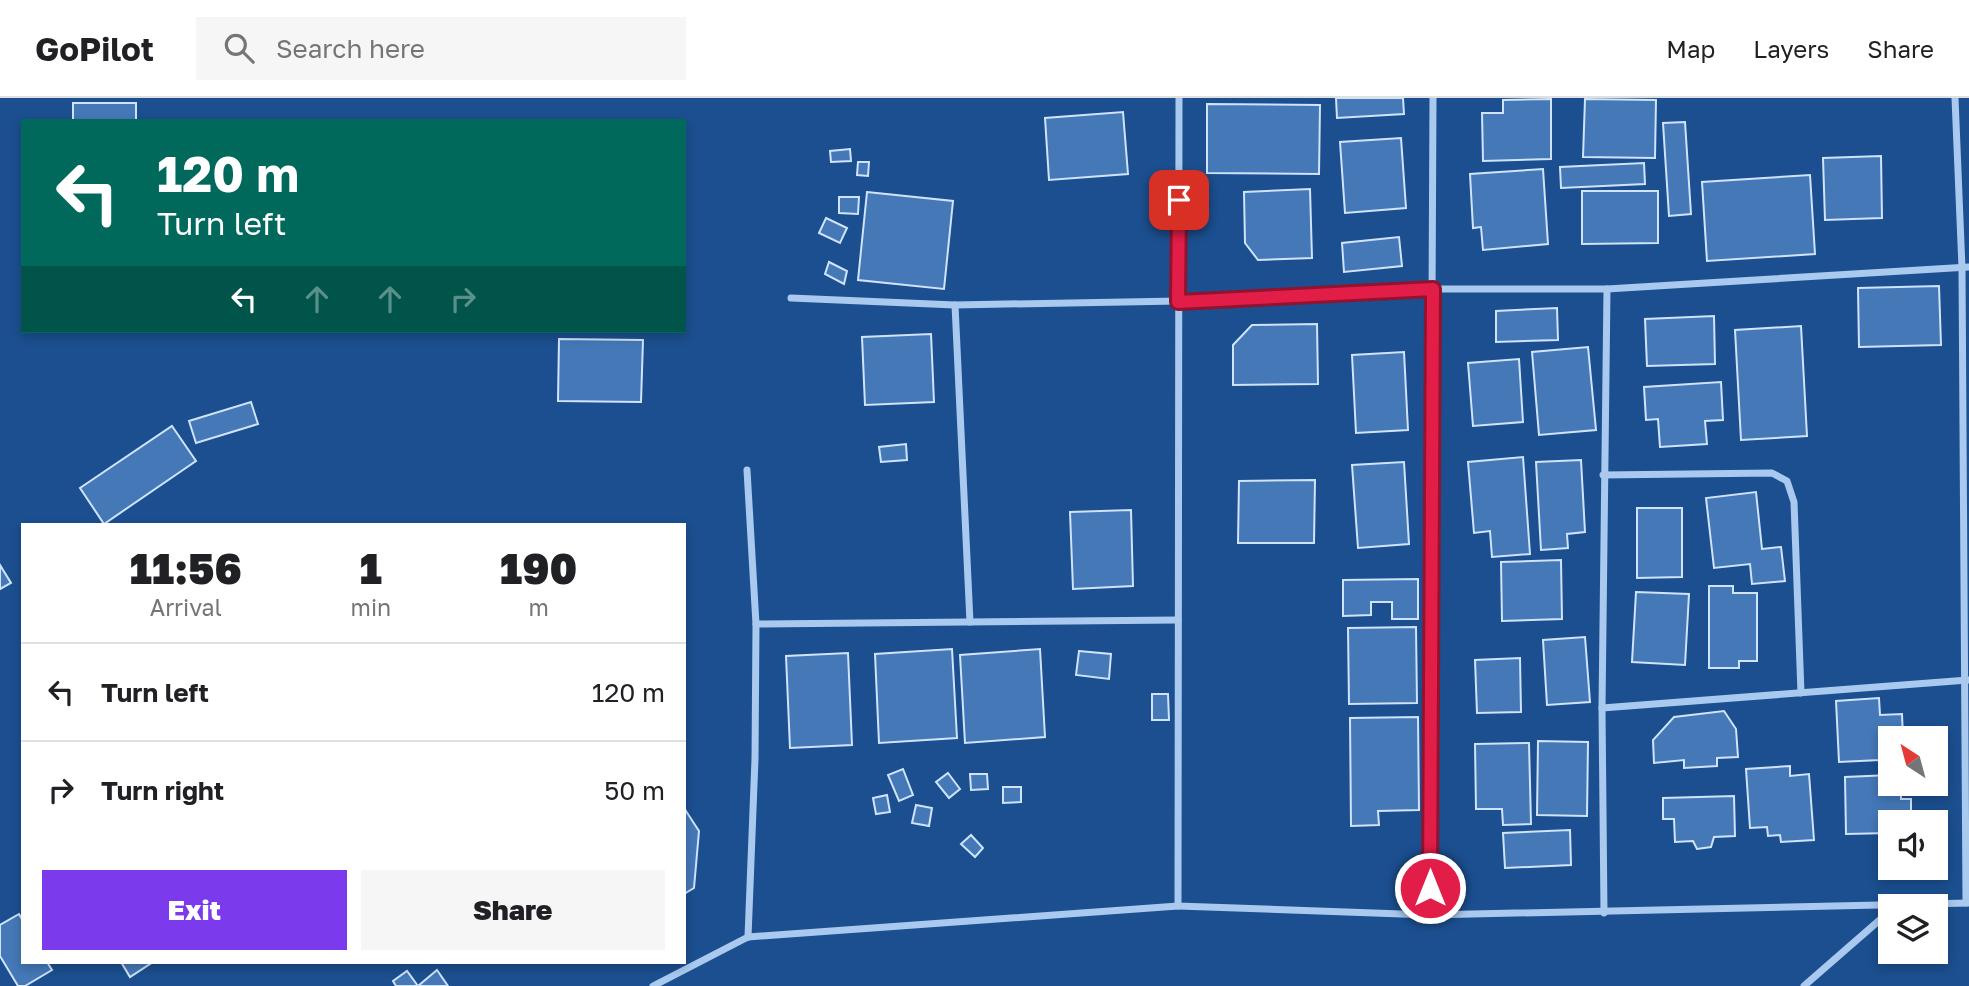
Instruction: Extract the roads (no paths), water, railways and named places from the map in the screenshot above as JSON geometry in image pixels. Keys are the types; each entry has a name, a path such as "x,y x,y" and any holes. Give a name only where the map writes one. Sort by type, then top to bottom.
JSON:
{"street":[{"path":"1178,906 1179,98"},
{"path":"1429,915 1433,98"},
{"path":"1948,904 1967,903 1966,267 1955,98"},
{"path":"791,299 955,305 1178,302 1433,289 1607,289 1966,267"},
{"path":"1604,913 1603,475 1607,289"},
{"path":"955,305 970,622"},
{"path":"747,470 756,624 755,759 748,937"},
{"path":"1603,475 1772,473 1787,481 1794,502 1801,692"},
{"path":"756,624 1178,620"},
{"path":"1602,708 1967,680"},
{"path":"653,986 748,937 1178,906 1429,915 1878,906"},
{"path":"1804,986 1878,921"}]}
